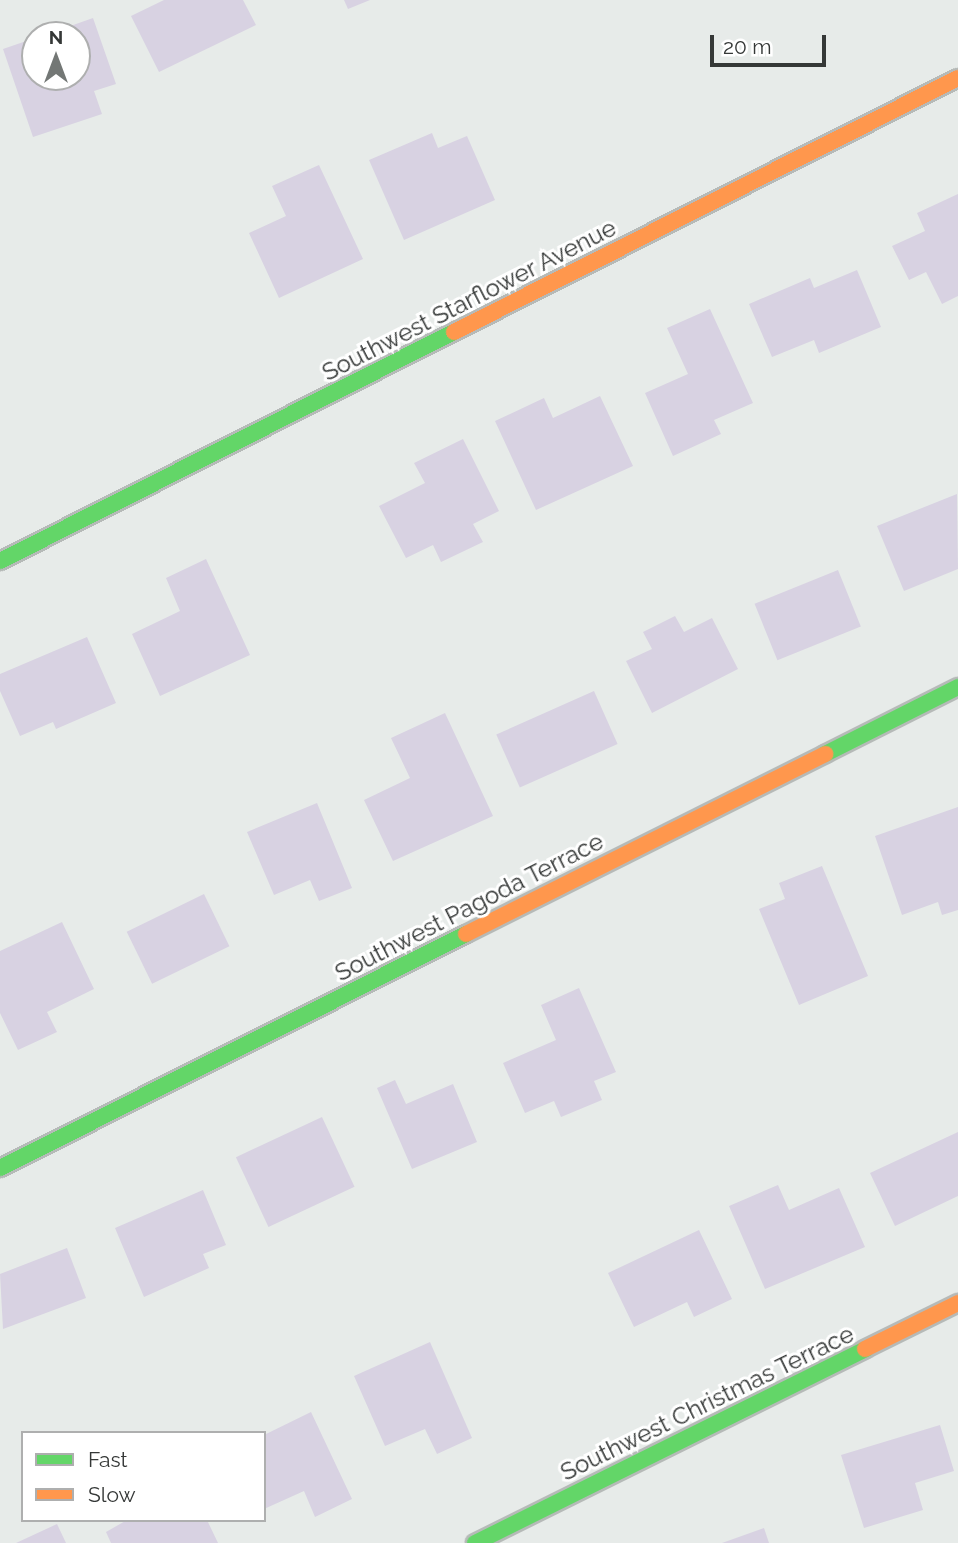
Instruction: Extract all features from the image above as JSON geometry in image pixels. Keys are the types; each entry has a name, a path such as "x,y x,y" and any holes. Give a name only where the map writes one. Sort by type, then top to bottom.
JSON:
{"street":[{"name":"Southwest Starflower Avenue","path":"0,561 958,78"},
{"name":"Southwest Pagoda Terrace","path":"0,1168 958,687"},
{"name":"Southwest Christmas Terrace","path":"475,1543 958,1303"}],"building":[{"path":"164,0 243,0 256,25 159,72 131,16"},
{"path":"344,0 370,0 348,9"},
{"path":"93,18 116,84 94,91 102,114 33,137 3,49 21,43 21,91 91,91 91,21 85,21"},
{"path":"432,133 438,148 467,136 495,200 404,240 369,160"},
{"path":"319,165 363,259 279,298 249,233 286,216 272,186"},
{"path":"958,194 958,296 942,304 926,272 909,280 892,246 925,231 917,213"},
{"path":"857,270 881,327 819,353 814,340 772,357 749,304 810,278 814,288"},
{"path":"710,309 753,403 714,420 721,434 673,456 645,393 688,374 667,328"},
{"path":"600,396 633,466 536,510 495,421 544,398 553,418"},
{"path":"463,439 499,511 473,524 483,542 441,562 433,545 406,558 379,506 425,483 414,463"},
{"path":"957,494 958,569 904,591 877,526"},
{"path":"206,559 250,655 160,696 132,634 180,611 166,578"},
{"path":"838,570 861,627 777,660 755,604"},
{"path":"675,616 684,632 712,618 738,669 652,713 626,661 652,649 643,632"},
{"path":"87,637 116,703 56,729 53,722 20,736 0,691 0,674"},
{"path":"594,691 618,744 520,788 496,735"},
{"path":"445,713 493,816 393,861 364,800 410,778 391,738"},
{"path":"317,803 352,888 319,901 310,880 274,895 247,832"},
{"path":"958,807 958,910 942,915 938,902 902,915 875,836"},
{"path":"822,866 868,976 799,1005 759,909 785,899 779,883"},
{"path":"204,894 229,946 152,984 127,932"},
{"path":"62,922 94,989 47,1012 57,1032 18,1050 0,1013 0,951"},
{"path":"579,988 616,1072 594,1081 602,1100 561,1117 554,1101 525,1113 503,1063 556,1040 541,1005"},
{"path":"395,1080 406,1104 453,1084 477,1142 412,1169 377,1088"},
{"path":"322,1117 355,1187 268,1227 236,1157"},
{"path":"958,1132 958,1196 895,1226 870,1173"},
{"path":"778,1185 789,1210 839,1188 865,1247 765,1289 729,1206"},
{"path":"203,1190 226,1245 203,1254 209,1268 144,1297 115,1228"},
{"path":"699,1230 732,1299 694,1317 687,1302 634,1327 608,1273"},
{"path":"67,1248 86,1298 3,1329 0,1274"},
{"path":"430,1342 472,1438 437,1454 425,1429 385,1446 354,1376"},
{"path":"311,1412 352,1499 315,1517 304,1491 266,1508 266,1434"},
{"path":"940,1425 954,1471 915,1483 923,1510 864,1528 841,1455"},
{"path":"124,1522 208,1522 218,1543 111,1543 106,1532"},
{"path":"57,1524 66,1543 16,1543"},
{"path":"764,1528 769,1543 722,1543"}],"traffic: fast":[{"path":"0,561 454,332"},
{"path":"825,754 958,687"},
{"path":"0,1168 466,934"},
{"path":"475,1543 865,1349"}],"traffic: slow":[{"path":"454,332 958,78"},
{"path":"466,934 825,754"},
{"path":"865,1349 958,1303"}]}
